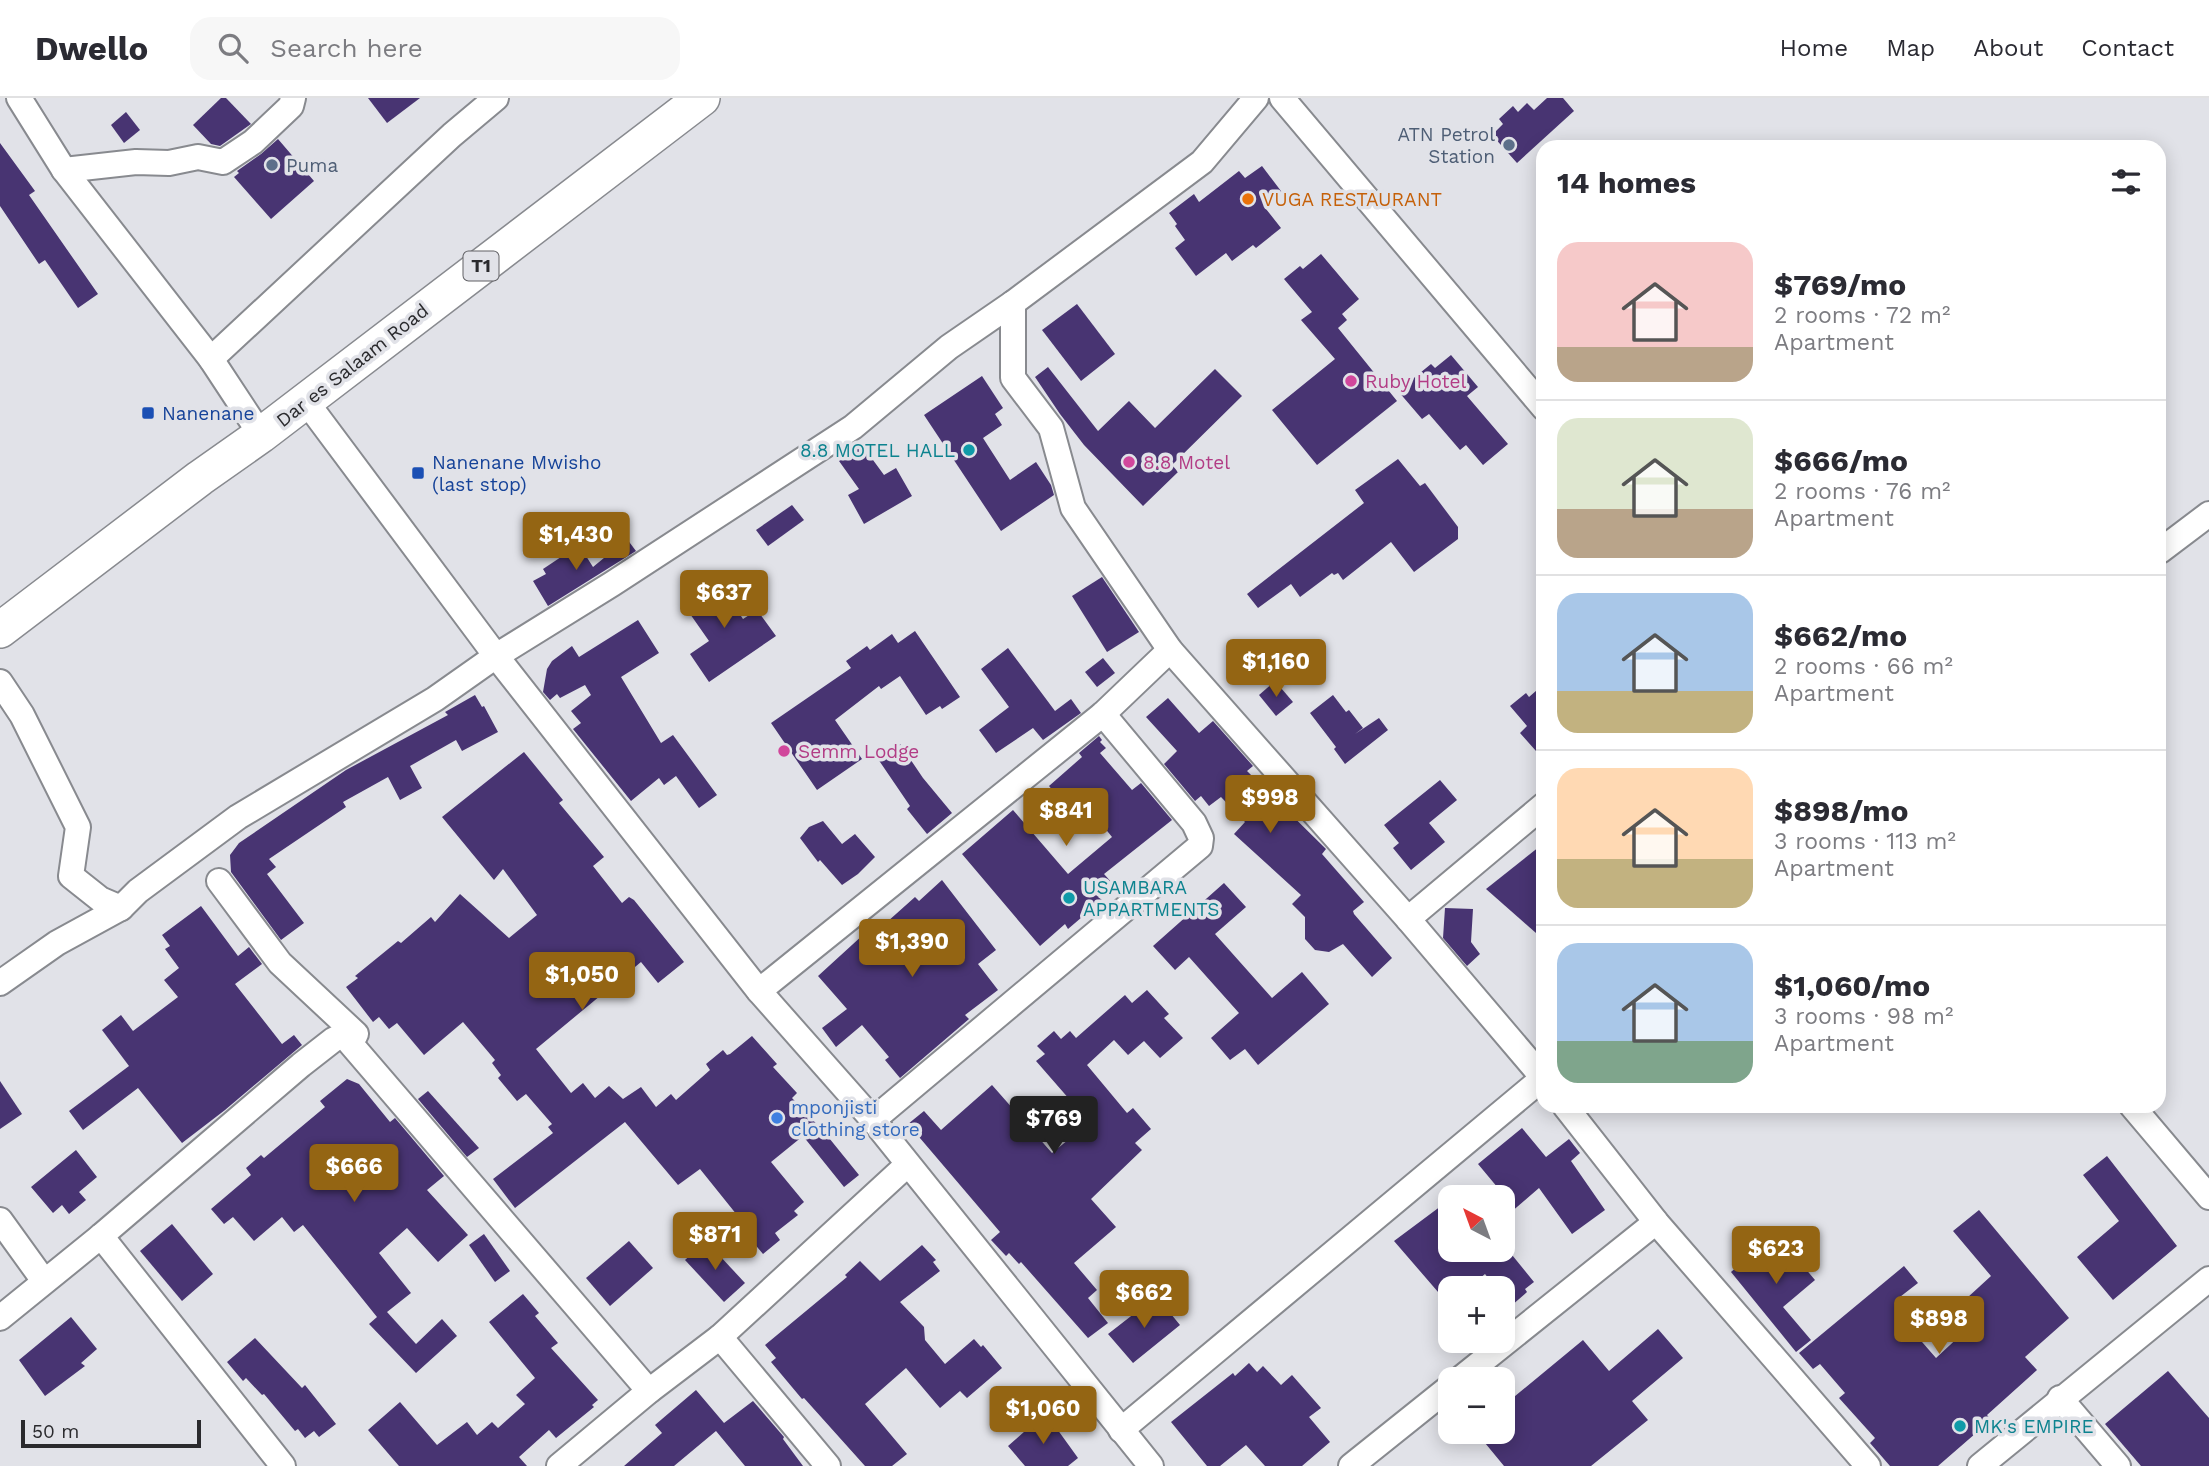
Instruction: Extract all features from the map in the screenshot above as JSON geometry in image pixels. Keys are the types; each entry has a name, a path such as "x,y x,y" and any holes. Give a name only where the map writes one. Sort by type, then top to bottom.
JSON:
{"highway":[{"name":"Dar es Salaam Road","path":"0,629 261,435 702,98"}],"street":[{"path":"19,98 64,170 211,359 261,435"},
{"path":"64,170 136,162 169,163 198,157 223,162 253,142 291,106 293,98"},
{"path":"211,359 452,135 496,98"},
{"path":"0,983 58,943 121,908 138,891 238,817 435,699 496,656 853,427 949,347 1013,303 1202,162 1256,98"},
{"path":"1282,98 1536,399"},
{"path":"1013,303 1013,378 1051,428 1073,508 1170,650 1408,919 1536,1071"},
{"path":"305,400 496,656 759,991 873,1120 1151,1466"},
{"path":"2166,546 2209,513"},
{"path":"759,991 1103,714 1170,650"},
{"path":"0,682 22,715 78,827 71,876 100,899 121,908"},
{"path":"873,1120 1200,846 1201,838 1194,823 1103,714"},
{"path":"1408,919 1536,812"},
{"path":"219,881 281,963 356,1034 350,1043 649,1391"},
{"path":"0,1318 101,1236 301,1065 333,1040 351,1031"},
{"path":"1121,1430 1536,1085"},
{"path":"1570,1113 1656,1222 1868,1466"},
{"path":"2138,1113 2209,1197"},
{"path":"559,1466 649,1391 720,1337 907,1165"},
{"path":"0,1220 44,1281"},
{"path":"1475,1367 1656,1222"},
{"path":"101,1236 283,1466"},
{"path":"1980,1466 2209,1279"},
{"path":"720,1337 828,1466"},
{"path":"1351,1466 1438,1396"},
{"path":"2060,1398 2118,1466"}],"building":[{"path":"221,98 226,98 251,124 220,146 211,144 193,125"},
{"path":"368,98 420,98 387,123"},
{"path":"1547,98 1563,98 1574,111 1542,140 1536,140 1536,146 1517,163 1492,135 1503,124 1499,119 1513,106 1518,112 1527,103 1534,110"},
{"path":"126,112 140,130 124,143 111,125"},
{"path":"278,139 314,181 271,219 234,177 239,173 237,171"},
{"path":"0,143 35,191 29,195 98,294 78,308 45,260 39,264 0,206"},
{"path":"1262,166 1284,195 1266,209 1281,228 1256,248 1253,245 1232,261 1226,253 1196,276 1175,248 1185,240 1169,213 1194,194 1199,202 1239,171 1245,178"},
{"path":"1321,254 1359,299 1342,314 1347,320 1338,328 1397,401 1317,465 1272,410 1335,359 1301,320 1312,312 1284,279 1300,266 1303,269"},
{"path":"1077,304 1115,354 1081,381 1042,330"},
{"path":"1451,355 1478,387 1467,396 1508,444 1483,465 1466,445 1460,450 1429,414 1422,419 1398,391 1431,364 1435,368"},
{"path":"1048,367 1098,431 1129,401 1155,428 1215,369 1242,396 1172,465 1178,472 1143,506 1084,445 1060,414 1035,377"},
{"name":"8.8 MOTEL HALL","path":"982,376 1003,408 995,414 1002,425 983,438 1010,480 1036,462 1051,485 1054,495 1001,531 924,415"},
{"path":"862,445 884,475 896,468 912,496 864,524 848,495 859,489 839,461"},
{"path":"1398,459 1420,486 1425,483 1458,527 1458,539 1414,572 1391,542 1343,580 1338,573 1332,573 1300,597 1291,584 1258,608 1247,594 1364,503 1355,490"},
{"path":"792,505 804,520 768,546 756,530"},
{"path":"627,539 636,551 548,606 533,581 546,574 543,569 579,545 593,567"},
{"path":"715,577 743,619 757,610 776,636 709,682 690,654 709,641 681,601"},
{"path":"1102,577 1139,632 1107,652 1072,596"},
{"path":"638,620 659,653 621,677 661,743 673,735 717,795 699,808 676,776 664,785 659,778 631,801 573,729 581,723 571,711 591,695 585,685 560,698 557,694 550,700 543,692 547,669 552,661 572,646 579,657"},
{"path":"915,631 960,697 942,709 940,706 926,715 900,676 881,689 879,686 835,720 862,759 817,790 771,723 851,668 846,661 867,646 870,650 892,634 898,643"},
{"path":"1008,648 1055,711 1071,699 1081,713 1043,740 1033,728 996,753 979,730 1009,707 981,669"},
{"path":"1103,658 1115,673 1097,687 1085,672"},
{"path":"1275,681 1293,702 1276,716 1259,695"},
{"path":"1536,691 1536,751 1520,733 1527,726 1510,706 1526,693 1529,697"},
{"path":"475,695 498,732 462,751 456,740 410,766 422,788 400,800 388,777 343,802 346,807 269,859 276,867 267,874 304,923 281,940 231,872 230,855 239,843 346,770 448,715 445,712"},
{"path":"1333,695 1363,728 1355,734 1379,718 1388,730 1345,764 1334,749 1336,747 1310,713"},
{"path":"1168,698 1199,733 1213,721 1253,766 1247,771 1326,849 1322,854 1364,902 1353,911 1354,914 1392,958 1372,977 1343,944 1329,952 1315,950 1305,939 1305,917 1292,904 1301,895 1234,834 1245,822 1221,797 1209,806 1201,796 1195,801 1164,764 1177,751 1146,717"},
{"path":"1099,736 1102,740 1100,742 1106,748 1100,753 1132,790 1141,783 1172,820 1104,874 1113,884 1098,897 1102,900 1068,929 1065,924 1040,946 962,854 1013,810 1068,874 1112,837 1084,802 1072,813 1049,786 1082,757 1079,753"},
{"path":"900,744 952,813 927,834 907,809 910,806 878,759"},
{"path":"524,752 563,800 559,803 604,857 593,866 622,903 629,897 634,900 684,962 658,983 641,962 536,1049 571,1093 583,1083 595,1098 609,1086 623,1099 641,1087 656,1107 671,1094 676,1100 710,1070 706,1064 723,1050 727,1055 730,1054 752,1036 777,1064 773,1067 797,1093 792,1098 859,1175 844,1187 803,1136 771,1162 804,1202 794,1211 798,1215 775,1233 780,1240 763,1254 737,1223 741,1220 700,1169 678,1185 625,1122 515,1208 493,1179 553,1133 548,1127 552,1124 526,1094 517,1101 498,1078 501,1075 492,1063 495,1060 463,1022 424,1055 397,1023 389,1029 379,1017 373,1022 346,987 358,978 355,976 398,941 401,943 431,917 435,922 460,894 509,938 537,915 503,869 494,880 442,817"},
{"path":"1440,780 1457,800 1429,823 1445,842 1411,870 1393,848 1399,843 1384,825"},
{"path":"823,821 842,844 855,834 875,857 842,885 820,860 818,862 800,838 809,827"},
{"path":"1536,849 1536,933 1486,889"},
{"path":"942,880 996,950 978,964 998,990 965,1015 969,1019 900,1078 885,1060 889,1057 862,1025 836,1047 822,1028 847,1009 818,976 864,934 868,939 915,897 919,901"},
{"path":"1224,883 1246,907 1215,934 1272,998 1302,972 1329,1004 1258,1065 1245,1049 1230,1060 1211,1038 1239,1013 1189,957 1175,970 1153,946"},
{"path":"201,906 238,956 249,947 262,964 235,984 282,1044 294,1035 302,1045 182,1143 138,1088 83,1130 69,1111 129,1066 102,1030 121,1015 133,1031 178,997 164,980 179,968 165,949 170,946 162,935"},
{"path":"1445,908 1473,909 1471,942 1480,954 1467,966 1443,938"},
{"path":"1147,990 1169,1014 1164,1018 1183,1038 1160,1058 1144,1041 1128,1055 1114,1040 1087,1065 1127,1113 1133,1108 1151,1129 1135,1143 1142,1150 1091,1199 1116,1227 1074,1263 1097,1290 1088,1298 1108,1323 1088,1338 1021,1262 1019,1264 1009,1253 1006,1256 991,1240 1000,1232 908,1124 924,1111 941,1130 992,1085 1052,1153 1079,1131 1067,1116 1077,1108 1036,1061 1045,1054 1037,1046 1054,1031 1061,1039 1070,1031 1076,1038 1125,995 1132,1003"},
{"path":"347,1079 359,1084 390,1122 395,1118 444,1176 427,1190 468,1235 438,1262 407,1228 379,1253 411,1293 387,1312 416,1344 442,1319 457,1336 416,1373 369,1324 377,1317 303,1225 294,1232 282,1217 254,1241 233,1217 224,1224 211,1209 251,1175 246,1168 261,1155 264,1158 325,1107 320,1101"},
{"path":"0,1081 22,1114 0,1129"},
{"path":"428,1091 479,1148 467,1157 418,1099"},
{"path":"1522,1128 1546,1157 1569,1139 1580,1153 1571,1161 1605,1210 1572,1234 1539,1188 1516,1208 1516,1185 1496,1185 1478,1164"},
{"path":"76,1150 97,1177 79,1192 86,1200 69,1214 62,1205 53,1213 31,1187"},
{"path":"2107,1156 2177,1246 2113,1300 2077,1257 2119,1221 2083,1175"},
{"path":"1438,1208 1438,1262 1516,1262 1516,1260 1534,1282 1515,1302 1515,1276 1438,1276 1438,1292 1394,1241"},
{"path":"1979,1210 2069,1318 2025,1357 2037,1370 1987,1415 1991,1420 1938,1466 1890,1466 1870,1443 1875,1438 1839,1398 1845,1393 1820,1364 1813,1369 1799,1353 1904,1266 1918,1283 1896,1300 1901,1306 1895,1311 1936,1358 1964,1332 1953,1320 1972,1303 1967,1298 1991,1276 1953,1231"},
{"path":"172,1224 213,1274 182,1301 140,1251"},
{"path":"484,1234 510,1271 495,1282 469,1245"},
{"path":"1776,1234 1815,1280 1783,1307 1811,1340 1796,1352 1731,1272"},
{"path":"629,1241 653,1268 610,1306 586,1278"},
{"path":"706,1241 745,1283 724,1302 685,1260"},
{"path":"922,1245 936,1260 933,1262 940,1271 900,1302 924,1327 925,1340 945,1364 974,1339 981,1347 983,1345 1002,1368 967,1398 960,1391 940,1408 906,1368 865,1404 907,1454 892,1466 865,1466 771,1362 776,1358 765,1345 847,1277 845,1275 860,1261 880,1281"},
{"path":"523,1294 539,1313 535,1316 558,1343 551,1348 598,1400 592,1405 594,1407 556,1438 549,1430 519,1457 527,1466 399,1466 368,1430 400,1402 437,1445 467,1422 477,1435 492,1422 498,1428 525,1404 516,1395 535,1378 489,1322"},
{"path":"1153,1299 1163,1311 1166,1308 1180,1325 1133,1363 1108,1334"},
{"path":"71,1317 97,1349 81,1363 85,1366 45,1396 19,1360"},
{"path":"1658,1329 1683,1358 1632,1401 1648,1420 1591,1466 1504,1466 1486,1444 1515,1444 1515,1396 1583,1340 1609,1371"},
{"path":"255,1338 302,1388 305,1385 336,1424 319,1437 314,1431 305,1438 298,1429 295,1431 264,1394 246,1378 243,1381 227,1362"},
{"path":"1249,1363 1257,1372 1263,1366 1281,1385 1292,1375 1321,1408 1309,1417 1330,1442 1302,1466 1265,1466 1246,1445 1220,1466 1207,1466 1171,1422"},
{"path":"2168,1371 2209,1418 2209,1466 2141,1466 2105,1424"},
{"path":"696,1390 724,1423 753,1401 784,1437 803,1466 745,1466 716,1431 674,1466 624,1466 662,1433 655,1425"},
{"path":"1047,1415 1078,1458 1068,1466 1025,1466 1008,1446 1042,1416 1044,1418"}],"place":[{"name":"ATN Petrol Station","path":"1509,145"},
{"name":"Puma","path":"272,165"},
{"name":"VUGA RESTAURANT","path":"1248,199"},
{"name":"Ruby Hotel","path":"1351,381"},
{"name":"Nanenane","path":"148,413"},
{"name":"8.8 MOTEL HALL","path":"969,450"},
{"name":"8.8 Motel","path":"1129,462"},
{"name":"Nanenane Mwisho (last stop)","path":"418,473"},
{"name":"Semm Lodge","path":"784,751"},
{"name":"USAMBARA APPARTMENTS","path":"1069,898"},
{"name":"mponjisti clothing store","path":"777,1118"},
{"name":"MK's EMPIRE","path":"1960,1426"}]}
